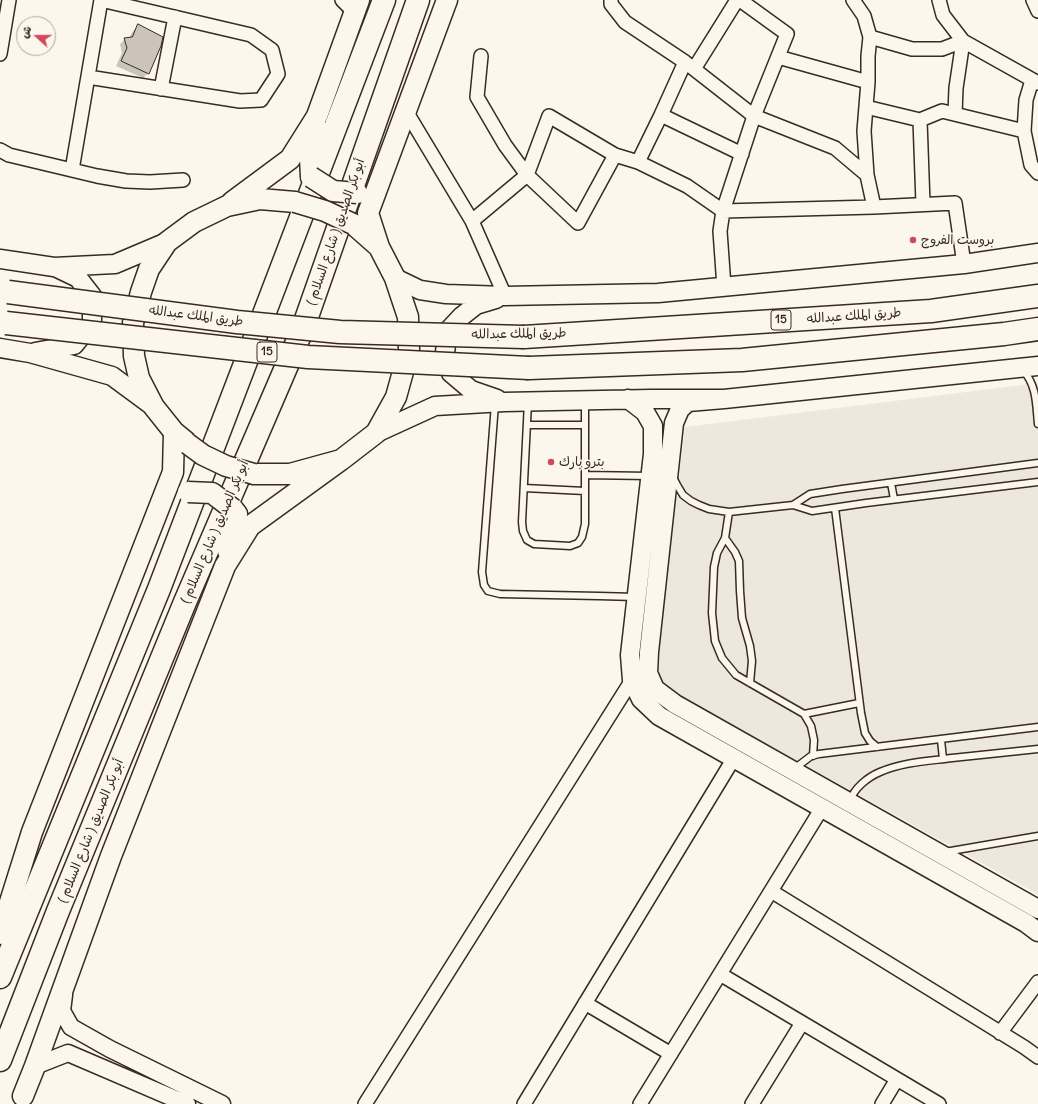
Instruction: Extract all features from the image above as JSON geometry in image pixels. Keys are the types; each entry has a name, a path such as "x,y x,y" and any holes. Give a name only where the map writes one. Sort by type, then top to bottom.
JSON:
{"highway":[{"path":"0,977 159,589 384,0"},
{"name":"( شارع السلام ) أبو بكر الصديق","path":"0,1060 58,911 182,610 303,328 418,0"},
{"name":"طريق الملك عبدالله","path":"4,291 237,322 340,332 524,336 931,311 1038,296"},
{"name":"15","path":"3,323 308,357 529,368 742,360 1004,334 1038,329"}],"main road":[{"path":"376,433 396,397 409,350 408,317 395,278 379,247 368,214 381,175 447,0"},
{"path":"352,4 317,116 310,158 311,177 333,191 357,193 366,188 381,175"},
{"path":"0,259 54,267 115,264 167,242 194,222 227,206 290,159 317,116"},
{"path":"227,206 260,199 295,202 325,211 352,224 379,247"},
{"path":"154,407 139,378 134,356 133,323 141,292 150,269 167,242"},
{"path":"395,278 420,290 446,294 505,296 658,294 964,264 1038,253"},
{"path":"30,353 74,345 92,323 92,296 78,278 54,267"},
{"path":"498,401 471,390 451,373 445,352 448,331 462,316 476,305 505,296"},
{"path":"0,348 30,353 112,376 154,407 181,438 203,455 226,466 254,474 290,474 341,460"},
{"path":"1029,367 688,402 680,409 674,423 648,673 656,689 675,704 1038,909"},
{"path":"628,399 645,412 653,426 651,476 630,655 632,680 640,699 659,716 1026,923 1038,932"},
{"path":"225,566 250,526 376,433 435,406 498,401 724,399"},
{"path":"0,934 32,832 173,472 181,438"},
{"path":"21,1100 66,982 111,856 225,566 237,514 233,509 212,493 188,492 155,517"}],"street":[{"path":"0,54 9,0"},
{"path":"72,170 101,0 251,35 272,50 278,74 260,100 240,101 88,77"},
{"path":"611,0 611,4 625,22 689,66 754,116 835,148 867,175"},
{"path":"638,162 661,115 689,66 738,0 787,34 754,116 723,211 720,231 724,287"},
{"path":"853,0 864,16 870,37 864,131 867,175 874,207"},
{"path":"939,0 943,15 963,42 1035,81 1026,100 1024,131 1031,165 1038,173"},
{"path":"1033,0 1038,11"},
{"path":"161,89 175,17"},
{"path":"870,37 912,49 942,49 963,42"},
{"path":"955,114 956,88 963,42"},
{"path":"481,56 477,97 505,145 527,175 578,223 615,155"},
{"path":"778,57 868,82"},
{"path":"866,108 920,120 942,111 1024,131"},
{"path":"406,111 472,221 505,296"},
{"path":"661,115 742,154"},
{"path":"472,221 527,175 549,116 615,155 638,162 687,186 723,211 874,207 955,202 964,264"},
{"path":"920,120 923,204"},
{"path":"0,150 9,155 126,181 150,182 183,180"},
{"path":"365,1104 632,680"},
{"path":"524,1104 734,758"},
{"path":"640,1104 822,808"},
{"path":"0,910 32,832"},
{"path":"771,891 1038,1057"},
{"path":"720,974 939,1104"},
{"path":"66,982 62,1011 70,1027 110,1049 222,1104"},
{"path":"1000,1033 1038,982"},
{"path":"585,1003 671,1054"},
{"path":"752,1104 802,1023"},
{"path":"35,1066 68,1052 186,1104"},
{"path":"882,1104 898,1079"}],"lane":[{"path":"1029,367 1029,377 1035,390 1038,424"},
{"path":"528,401 523,531 527,540 534,544 570,546 578,543 582,537 585,524 585,400"},
{"path":"498,401 482,572 484,585 488,591 500,594 637,597"},
{"path":"527,425 585,425"},
{"path":"669,467 683,495 691,501 709,509 729,512 793,504 810,494 1038,463"},
{"path":"585,475 651,476"},
{"path":"793,504 812,511 894,499 1038,482"},
{"path":"891,483 894,499"},
{"path":"524,488 585,491"},
{"path":"835,508 860,713 865,732 870,741 877,747"},
{"path":"729,512 725,538 717,553 714,567 712,613 715,641 722,658 736,675 804,714 811,726 814,740 813,756"},
{"path":"725,538 735,552 739,561 742,618 750,646 752,661 750,683"},
{"path":"804,714 859,703"},
{"path":"793,770 806,760 819,754 1038,727"},
{"path":"941,740 943,759"},
{"path":"849,802 859,786 868,779 880,772 899,766 943,759 1038,749"},
{"path":"939,853 1038,836"}],"shaded area":[{"path":"1038,383 1038,895 679,695 661,681 657,661 685,427"}],"building":[{"path":"138,24 163,37 161,46 149,74 121,61 127,48 124,38 132,37"}],"place":[{"name":"بروست الفروج","path":"913,240"},
{"name":"بترو بارك","path":"551,462"}]}
